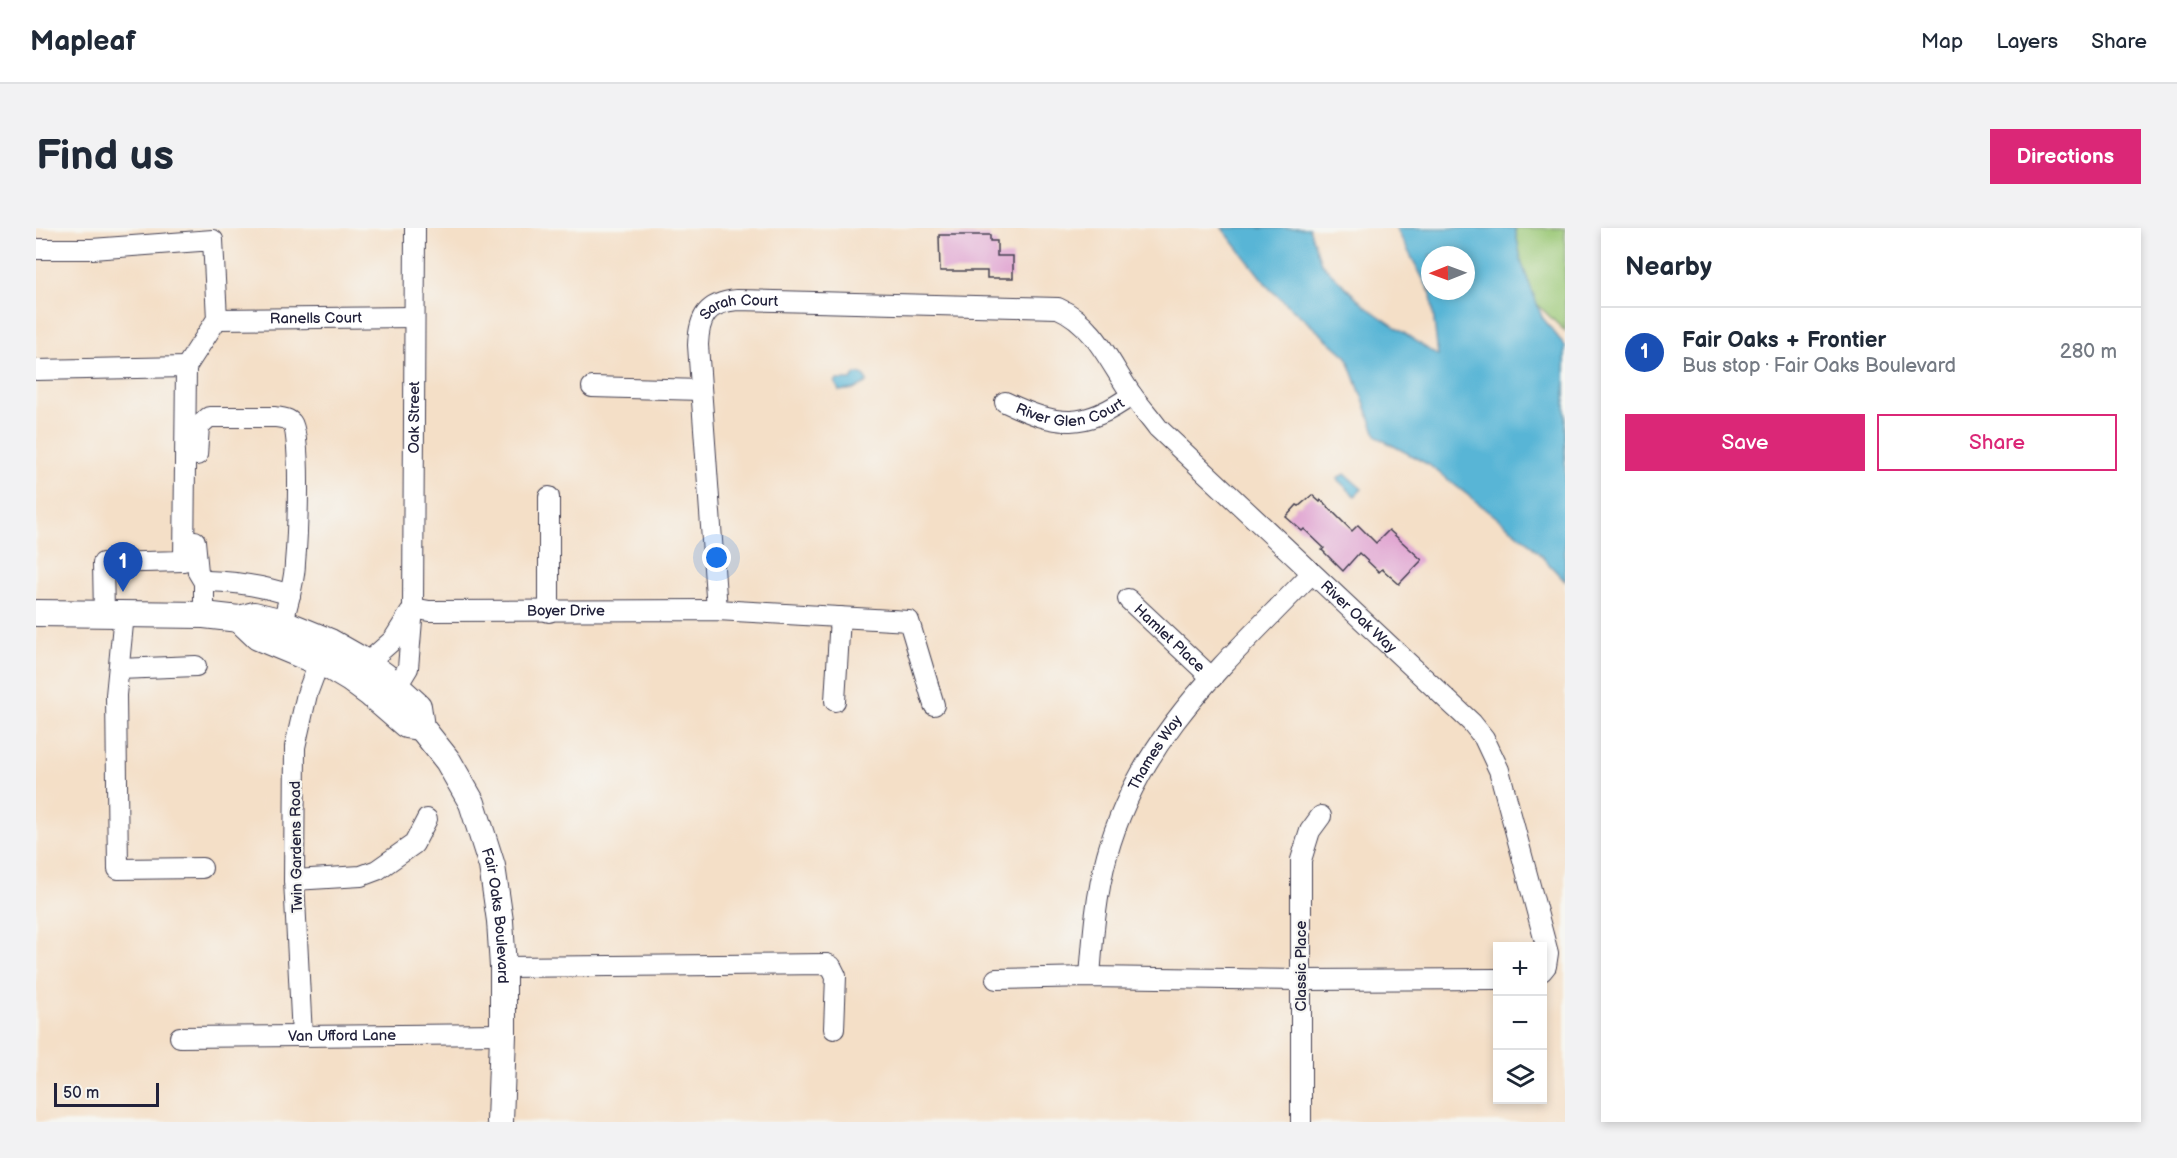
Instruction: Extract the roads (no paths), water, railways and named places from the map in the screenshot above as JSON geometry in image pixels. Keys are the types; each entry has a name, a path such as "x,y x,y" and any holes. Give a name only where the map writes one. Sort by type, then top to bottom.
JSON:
{"main road":[{"name":"Fair Oaks Boulevard","path":"36,614 204,615 239,619 254,615 283,622 330,642 367,663 418,706 422,727 457,776 472,803 492,866 500,921 503,967 500,1122"},
{"path":"239,619 258,637 327,666 369,693 406,725 422,727"},
{"path":"327,666 351,667 369,679 396,686"}],"street":[{"name":"Oak Street","path":"413,608 415,228"},
{"path":"36,249 92,249 213,240 216,319 186,367 184,561 103,563 114,614 119,669 116,695 118,869 202,868"},
{"name":"Sarah Court","path":"717,610 698,345 700,326 706,312 727,301 765,300 1058,308 1072,314"},
{"name":"River Oak Way","path":"1072,314 1088,329 1132,395 1158,428 1472,723 1484,738 1499,770 1545,942"},
{"name":"Ranells Court","path":"216,319 414,317"},
{"path":"36,370 186,367"},
{"path":"592,387 701,390"},
{"name":"River Glen Court","path":"1005,402 1039,416 1059,421 1079,421 1107,412 1132,395"},
{"path":"204,615 204,582 198,572 195,546 199,426 209,417 275,417 285,418 292,423 295,432 297,464 296,556 283,622"},
{"path":"549,497 549,612"},
{"name":"Thames Way","path":"1090,977 1100,882 1115,829 1135,783 1160,740 1192,699 1311,574"},
{"path":"204,582 241,582 271,588 290,595"},
{"name":"Hamlet Place","path":"1128,599 1212,678"},
{"path":"367,663 393,640 413,608"},
{"path":"396,686 408,668 413,608"},
{"name":"Boyer Drive","path":"413,608 429,611 549,612 717,610 909,621 934,705"},
{"path":"835,701 840,617"},
{"path":"119,669 196,666"},
{"name":"Twin Gardens Road","path":"302,1036 294,880 295,747 307,694 327,666"},
{"name":"Classic Place","path":"1300,1122 1301,860 1310,831 1314,823 1322,816"},
{"path":"294,880 361,876 377,870 414,844 427,819"},
{"path":"503,967 827,964 831,966 836,976 834,1029"},
{"path":"996,979 1090,977 1301,980 1493,979"},
{"name":"Van Ufford Lane","path":"180,1037 503,1034"}],"water":[{"path":"1222,228 1309,228 1321,263 1366,307 1438,356 1432,300 1475,300 1475,246 1421,246 1421,275 1396,228 1515,228 1522,264 1542,317 1565,346 1565,581 1527,541 1429,465 1377,437 1347,357 1270,289"},
{"path":"855,374 864,375 867,382 855,389 839,391 835,382 851,380"},
{"path":"1345,474 1362,489 1355,496 1337,479"}],"place":[{"name":"Fair Oaks + Frontier","path":"123,592"}]}
